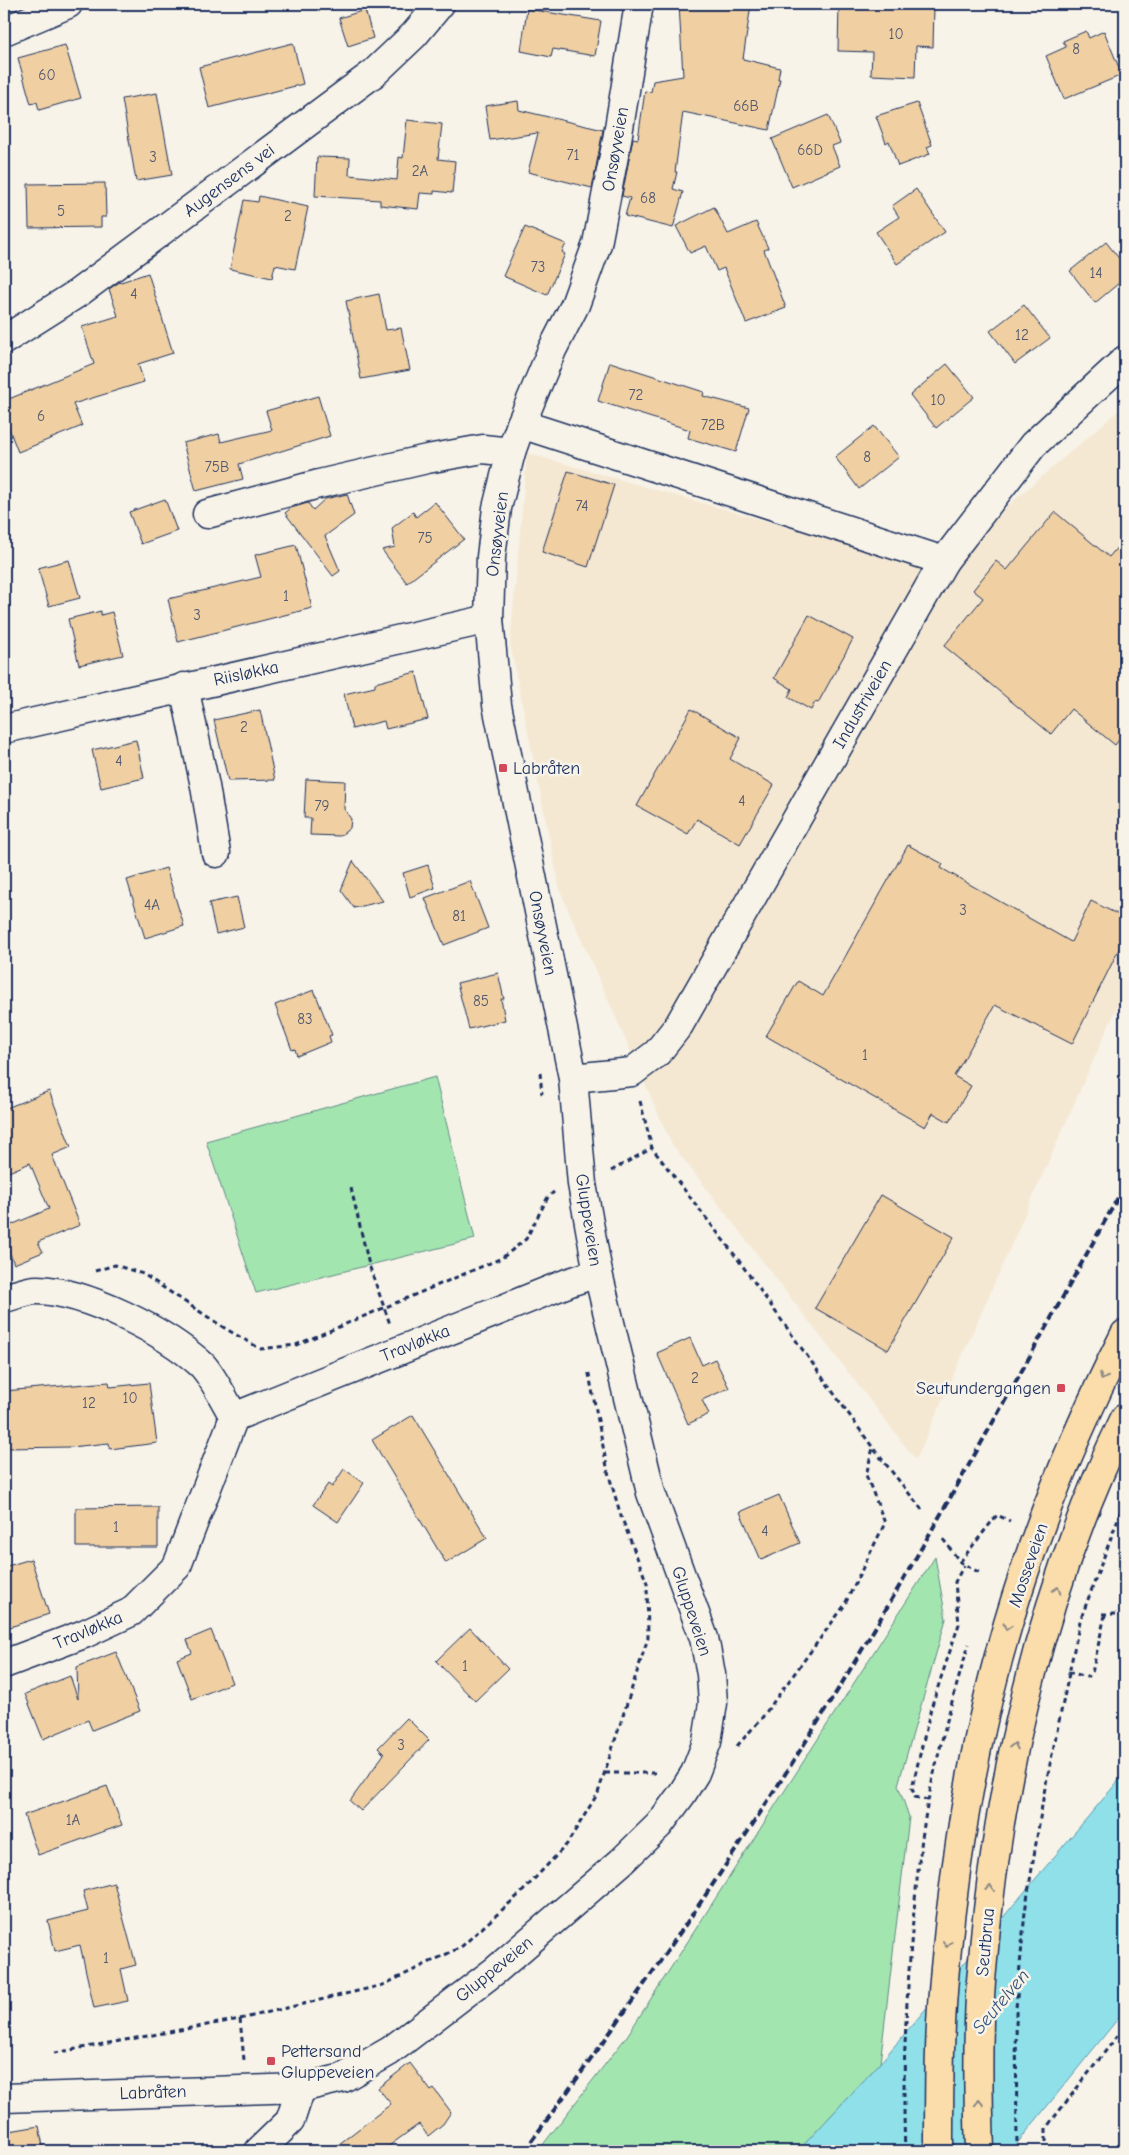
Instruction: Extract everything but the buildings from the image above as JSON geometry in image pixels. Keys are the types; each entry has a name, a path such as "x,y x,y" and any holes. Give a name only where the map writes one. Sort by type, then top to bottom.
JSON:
{"highway":[{"name":"Mosseveien","path":"965,1809 989,1695 1024,1573 1069,1453 1125,1334"},
{"name":"Mosseveien","path":"1005,1794 1019,1726 1048,1617 1091,1497 1125,1418"},
{"name":"Seutbrua","path":"980,2151 978,2074 981,1982 994,1860 1005,1794"},
{"name":"Seutbrua","path":"939,2151 944,1971 965,1809"}],"street":[{"path":"4,31 68,4"},
{"name":"Augensens vei","path":"4,340 78,293 374,73 414,35 440,4"},
{"name":"Onsøyveien","path":"573,1078 497,705 489,619 491,557 497,508 511,452 552,350 575,305 597,244 640,4"},
{"name":"Industriveien","path":"632,1072 657,1053 679,1024 944,560 1033,445 1125,360"},
{"path":"521,424 944,560"},
{"path":"207,514 319,484 427,459 483,449 511,452"},
{"name":"Riisløkka","path":"4,729 489,619"},
{"path":"184,687 205,786 216,853"},
{"path":"573,1078 632,1072"},
{"name":"Gluppeveien","path":"301,2088 343,2078 390,2051 496,1970 621,1862 659,1826 695,1772 707,1742 713,1703 708,1656 704,1638 651,1493 598,1273 582,1184 573,1078"},
{"name":"Travløkka","path":"4,1664 84,1634 131,1612 177,1566 234,1417 570,1282 598,1273"},
{"path":"4,1298 35,1290 66,1293 102,1307 160,1334 203,1366 234,1417"},
{"path":"259,2151 290,2121 301,2088"},
{"name":"Labråten","path":"4,2098 301,2088"}],"path":[{"path":"632,1072 652,1148 737,1258 873,1448 923,1511"},
{"path":"608,1172 652,1148"},
{"path":"351,1188 369,1265 399,1350"},
{"path":"88,1274 115,1266 143,1274 226,1330 262,1349 296,1345 502,1258 526,1239 548,1197 557,1190"},
{"path":"54,2053 240,2018 383,1985 461,1947 523,1891 567,1844 598,1793 648,1638 648,1583 622,1516 608,1472 588,1365"},
{"path":"732,1751 760,1718 844,1606 885,1523 866,1475 873,1448"},
{"path":"1016,2151 1016,2008 1025,1912 1044,1793 1080,1621 1125,1500"},
{"path":"960,1562 997,1515 1010,1520"},
{"path":"943,1539 960,1562 982,1574"},
{"path":"928,1800 915,1797 912,1788 931,1708 959,1624 955,1582 964,1565"},
{"path":"1068,1672 1088,1678 1092,1673 1103,1615 1116,1614 1125,1608"},
{"path":"605,1773 695,1772"},
{"path":"905,2151 903,2099 910,1961 915,1893 924,1825"},
{"path":"240,2018 246,2089"},
{"path":"1046,2151 1046,2128 1125,2026"}],"shaded area":[{"path":"1125,405 1125,989 916,1460 671,1143 560,891 510,644 527,453 934,569"}],"green space":[{"path":"435,1077 475,1239 256,1293 206,1141"},
{"path":"935,1557 946,1619 898,1785 909,1817 880,2063 798,2151 538,2151 627,2036"}],"water":[{"name":"Seutelven","path":"1125,1773 1125,2010 1011,2151 798,2151 880,2063"}],"railway":[{"path":"524,2151 659,1963 788,1770 869,1638 934,1526 1125,1185"}],"place":[{"name":"Labråten","path":"503,768"},
{"name":"Seutundergangen","path":"1061,1388"},
{"name":"Pettersand Gluppeveien","path":"271,2061"}]}
